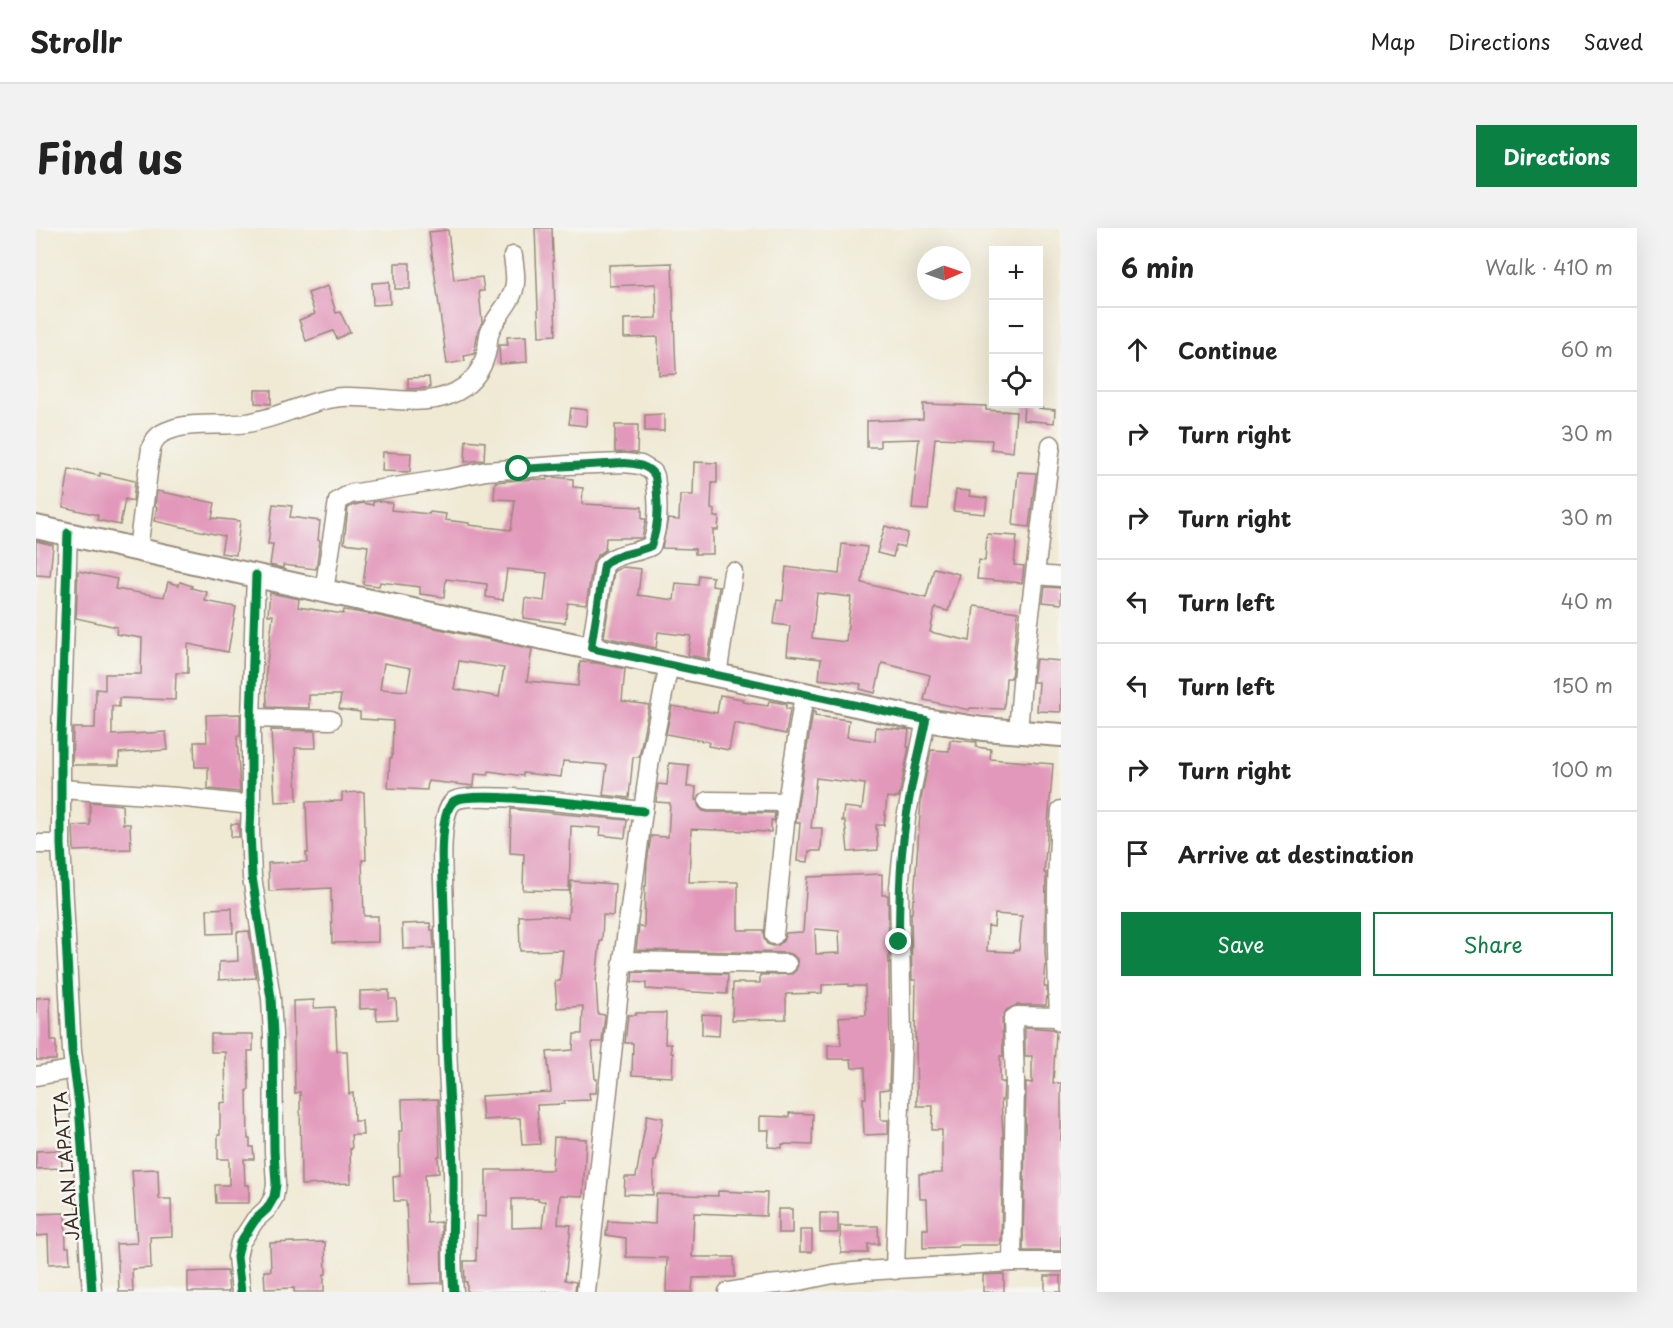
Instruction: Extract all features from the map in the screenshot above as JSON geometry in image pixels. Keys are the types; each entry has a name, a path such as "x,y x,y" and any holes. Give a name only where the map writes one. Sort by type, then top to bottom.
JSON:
{"main road":[{"path":"36,527 926,720 983,729 1061,735"}],"street":[{"path":"138,550 151,448 154,440 162,433 188,426 246,423 327,399 343,397 420,400 453,393 480,371 487,351 489,333 513,293 515,284 513,256"},
{"path":"1018,732 1023,669 1051,445"},
{"path":"324,591 338,501 344,496 486,471 624,463 641,465 653,472 655,476 658,510 655,536 651,546 635,552 620,554 604,565 591,648"},
{"name":"JALAN LAPATTA","path":"68,533 61,844 72,1051 88,1218 92,1292"},
{"path":"717,675 733,572"},
{"path":"241,1292 237,1257 240,1243 255,1220 267,1209 274,1197 276,1184 271,998 252,877 250,831 256,575"},
{"path":"1035,575 1061,576"},
{"path":"586,1292 615,1023 643,811 650,759 669,664"},
{"path":"774,935 787,802 804,695"},
{"path":"251,718 332,720"},
{"path":"895,1270 902,1037 899,888 906,818 926,720"},
{"path":"61,789 251,805"},
{"path":"454,1292 452,1263 454,1205 442,875 444,819 451,804 457,799 475,797 576,803 643,811"},
{"path":"708,801 787,802"},
{"path":"1012,1262 1015,1082 1013,1019 1023,1015 1060,1019 1056,937 1061,810"},
{"path":"36,844 61,844"},
{"path":"624,961 787,963"},
{"path":"36,1076 75,1069"},
{"path":"728,1292 767,1285 790,1287 833,1274 1012,1262 1061,1262"}],"building":[{"path":"535,228 552,228 556,335 539,336"},
{"path":"448,230 454,280 482,277 484,291 479,291 482,322 474,354 464,356 465,361 447,364 429,232"},
{"path":"395,263 410,263 410,289 395,289"},
{"path":"672,263 676,374 659,375 658,337 624,338 624,319 657,318 656,284 609,286 609,265"},
{"path":"389,282 390,304 373,305 372,283"},
{"path":"328,286 336,313 340,312 350,332 337,339 333,331 306,341 299,320 315,314 308,293"},
{"path":"526,336 527,362 500,364 499,345 508,345 507,337"},
{"path":"429,377 430,388 408,389 408,378"},
{"path":"255,390 271,390 271,404 255,403"},
{"path":"923,404 986,406 986,410 1016,412 1013,452 991,449 992,440 935,438 928,510 912,509 919,439 880,440 880,447 867,447 867,421 923,419"},
{"path":"571,408 587,410 586,426 569,424"},
{"path":"1024,408 1055,410 1054,423 1023,420"},
{"path":"664,414 664,431 645,431 645,415"},
{"path":"615,425 638,425 637,453 615,452"},
{"path":"466,440 485,442 484,460 465,462"},
{"path":"383,452 411,453 410,472 382,471"},
{"path":"694,462 717,463 717,483 712,483 711,509 714,510 714,517 719,517 718,530 713,530 713,554 695,554 695,549 662,548 668,519 679,520 680,495 693,495"},
{"path":"69,469 135,481 133,501 125,499 120,525 97,520 98,515 63,507"},
{"path":"1018,472 1036,473 1029,527 1013,525"},
{"path":"553,477 573,479 573,487 583,488 582,504 642,507 642,519 646,519 642,538 606,538 605,550 597,556 593,563 586,605 568,603 565,623 523,618 525,598 544,601 547,573 507,569 503,600 486,597 487,584 446,579 444,597 420,594 420,587 380,582 379,586 363,584 368,546 344,543 348,508 363,503 373,505 373,502 379,501 392,503 391,510 446,514 445,520 511,530 515,500 494,499 495,482 547,480"},
{"path":"956,490 970,491 969,496 987,498 985,514 953,511"},
{"path":"157,491 215,503 212,518 240,521 236,555 221,553 224,536 154,521"},
{"path":"273,504 292,506 290,517 320,521 316,569 283,565 283,568 270,565 273,544 268,544"},
{"path":"885,526 908,533 904,547 896,545 893,557 877,553"},
{"path":"987,534 1017,536 1014,565 1024,566 1022,583 977,579 979,560 985,561"},
{"path":"36,541 53,545 50,576 36,575"},
{"path":"842,544 867,547 862,583 926,598 934,568 959,574 948,611 935,608 930,632 970,641 974,606 1018,612 1011,678 1006,678 1004,709 970,708 969,710 924,700 930,675 882,663 875,693 860,689 861,684 819,679 821,659 787,655 790,626 774,624 777,600 783,601 786,567 839,574","holes":["817,593 851,597 846,642 812,638"]},
{"path":"623,567 641,569 638,595 674,600 676,583 698,585 699,575 713,577 712,586 719,587 708,659 688,655 691,636 658,632 656,648 604,637 614,571"},
{"path":"78,571 117,579 115,589 164,597 168,582 179,585 180,582 192,586 191,588 207,592 205,601 236,607 228,652 188,644 188,673 176,673 175,700 119,698 119,707 112,706 112,735 166,732 168,750 119,753 119,765 72,765 73,728 95,728 96,689 105,690 105,674 141,674 142,638 116,634 117,627 76,618"},
{"path":"1045,587 1061,588 1061,604 1043,602"},
{"path":"270,593 299,599 298,607 343,614 344,610 369,614 532,649 527,681 578,686 580,662 625,669 622,701 649,705 639,757 633,757 629,798 603,795 607,765 563,761 561,777 523,773 523,776 489,771 488,775 475,774 474,786 428,781 427,790 388,788 393,721 360,719 360,712 339,709 341,695 309,695 309,708 267,707 266,671 273,615 268,615","holes":["459,661 504,668 499,697 454,689","384,663 411,668 407,691 380,689"]},
{"path":"1036,659 1061,661 1061,712 1037,711 1039,682 1033,682"},
{"path":"720,695 743,699 742,702 768,706 769,701 786,704 786,709 790,709 786,734 734,723 729,750 708,746 709,742 666,734 672,706 717,713"},
{"path":"813,711 815,716 849,720 847,737 875,741 876,727 909,730 907,747 909,747 899,797 887,797 884,825 876,825 878,850 848,852 845,821 842,821 844,807 862,809 865,784 816,778 811,828 822,828 821,851 809,851 808,862 797,861 800,823 796,823 798,803"},
{"path":"240,714 240,736 237,736 240,792 208,789 208,767 195,767 194,742 207,742 206,715"},
{"path":"271,730 315,731 316,748 295,748 297,801 275,802"},
{"path":"950,740 977,742 976,747 991,749 990,759 1053,764 1044,873 1046,873 1046,964 1044,987 1047,987 1047,995 1046,1005 1017,1005 1006,1010 1002,1019 1003,1056 1000,1056 1000,1082 1004,1082 1003,1100 1001,1100 1003,1133 1001,1245 923,1248 923,1229 928,1229 927,1199 920,1199 919,1174 942,1173 942,1130 932,1130 933,1106 917,1106 916,980 912,980 911,913 921,800 931,750 949,751","holes":["995,914 1022,916 1019,950 1014,950 1014,952 987,951 988,926 994,927"]},
{"path":"669,763 689,765 687,787 696,787 695,800 703,811 775,813 774,821 771,820 771,832 691,829 689,882 738,882 738,930 763,930 767,944 778,945 783,941 786,933 803,932 807,877 882,874 882,895 888,895 890,1056 889,1089 880,1090 881,1120 888,1120 888,1134 864,1135 865,1067 852,1068 851,1059 828,1059 828,1045 841,1045 839,1017 866,1015 865,986 822,985 822,993 786,994 786,1019 732,1020 733,983 760,983 760,975 792,974 798,965 793,955 787,953 636,950 639,926 644,927 645,886 651,836 668,837 670,803 656,802 658,784 667,785","holes":["815,929 839,931 840,953 816,954"]},
{"path":"364,792 366,860 362,860 364,916 378,916 378,942 332,943 331,888 269,891 268,863 307,862 306,802 342,801 342,793"},
{"path":"90,802 122,805 123,824 130,824 131,849 74,851 73,826 90,825"},
{"path":"511,809 627,820 625,838 600,835 601,828 571,826 569,891 523,890 524,854 510,853"},
{"path":"231,824 239,824 239,837 231,837"},
{"path":"571,881 615,884 613,916 603,915 596,982 598,1014 605,1015 602,1042 592,1042 595,1079 597,1079 596,1093 589,1093 590,1100 537,1105 540,1144 522,1145 520,1118 483,1120 481,1096 551,1092 547,1052 573,1050 574,1034 582,1034 583,1006 557,1008 555,981 560,981 563,950 520,951 519,916 545,915 568,918"},
{"path":"232,908 233,933 208,934 207,909"},
{"path":"430,923 431,930 433,930 434,948 403,949 402,924"},
{"path":"249,931 256,978 219,980 219,962 238,961 237,932"},
{"path":"633,972 728,974 727,994 646,989 646,983 632,982"},
{"path":"389,990 389,999 396,999 397,1019 377,1020 376,1008 360,1009 360,991"},
{"path":"50,997 51,1041 56,1041 56,1060 36,1060 36,998"},
{"path":"314,1000 314,1008 335,1007 337,1051 347,1051 349,1094 353,1093 354,1121 362,1121 363,1135 351,1135 351,1183 301,1185 300,1092 295,1093 293,1001"},
{"path":"636,1013 666,1013 665,1044 671,1044 671,1053 673,1053 672,1077 632,1075 633,1043 625,1043 628,1015 636,1015"},
{"path":"702,1014 720,1015 719,1036 702,1035"},
{"path":"1025,1027 1052,1029 1056,1032 1053,1083 1061,1083 1061,1251 1023,1251 1026,1082 1032,1083 1032,1056 1025,1056"},
{"path":"211,1034 253,1034 253,1051 248,1051 249,1090 247,1090 248,1139 250,1139 250,1147 253,1147 254,1159 244,1159 245,1185 249,1185 249,1203 216,1203 215,1185 229,1185 229,1159 218,1159 220,1103 226,1102 225,1052 211,1052"},
{"path":"438,1099 439,1173 425,1174 427,1223 441,1222 442,1283 410,1284 406,1201 394,1201 393,1177 400,1176 399,1131 403,1131 402,1100"},
{"path":"789,1113 813,1114 812,1145 782,1144 782,1148 768,1147 769,1130 760,1130 760,1116 789,1117"},
{"path":"647,1115 663,1118 656,1161 654,1161 653,1195 624,1194 625,1177 636,1177"},
{"path":"554,1137 586,1139 583,1196 560,1195 558,1224 571,1225 565,1280 576,1282 575,1292 467,1292 464,1261 476,1261 477,1216 486,1217 486,1170 552,1170","holes":["512,1199 538,1199 538,1201 545,1201 542,1227 512,1228"]},
{"path":"61,1150 62,1168 36,1169 36,1151"},
{"path":"158,1169 159,1199 171,1199 172,1236 150,1237 151,1268 132,1269 133,1292 119,1292 116,1244 137,1243 132,1170"},
{"path":"718,1191 767,1193 766,1216 694,1213 692,1257 734,1257 735,1277 693,1278 692,1292 666,1292 667,1258 626,1257 626,1238 606,1235 608,1221 655,1224 656,1194 718,1196"},
{"path":"778,1209 792,1209 792,1233 778,1233"},
{"path":"65,1213 66,1247 69,1247 70,1263 49,1264 48,1235 36,1236 36,1214"},
{"path":"820,1213 838,1213 838,1233 820,1233"},
{"path":"840,1226 878,1226 879,1244 868,1244 868,1253 841,1253"},
{"path":"800,1230 812,1230 812,1252 800,1252"},
{"path":"325,1242 324,1292 294,1292 294,1288 265,1289 264,1271 271,1271 270,1243"},
{"path":"227,1271 229,1292 188,1292 188,1272"},
{"path":"1004,1274 1004,1292 983,1292 983,1275"},
{"path":"1045,1276 1061,1276 1061,1292 1045,1292"}],"cycle path":[{"path":"68,533 61,736 61,844 72,1051 79,1104 92,1292"},
{"path":"241,1292 237,1257 240,1243 255,1220 267,1209 274,1197 276,1184 271,998 252,877 250,831 256,575"},
{"path":"454,1292 453,1170 442,862 444,826 449,807 454,801 487,797 544,800 643,811"}],"route":[{"path":"519,469 624,463 641,465 653,472 655,476 658,510 655,536 651,546 646,549 620,554 604,565 591,648 926,720 906,818 899,888 899,942"}]}
